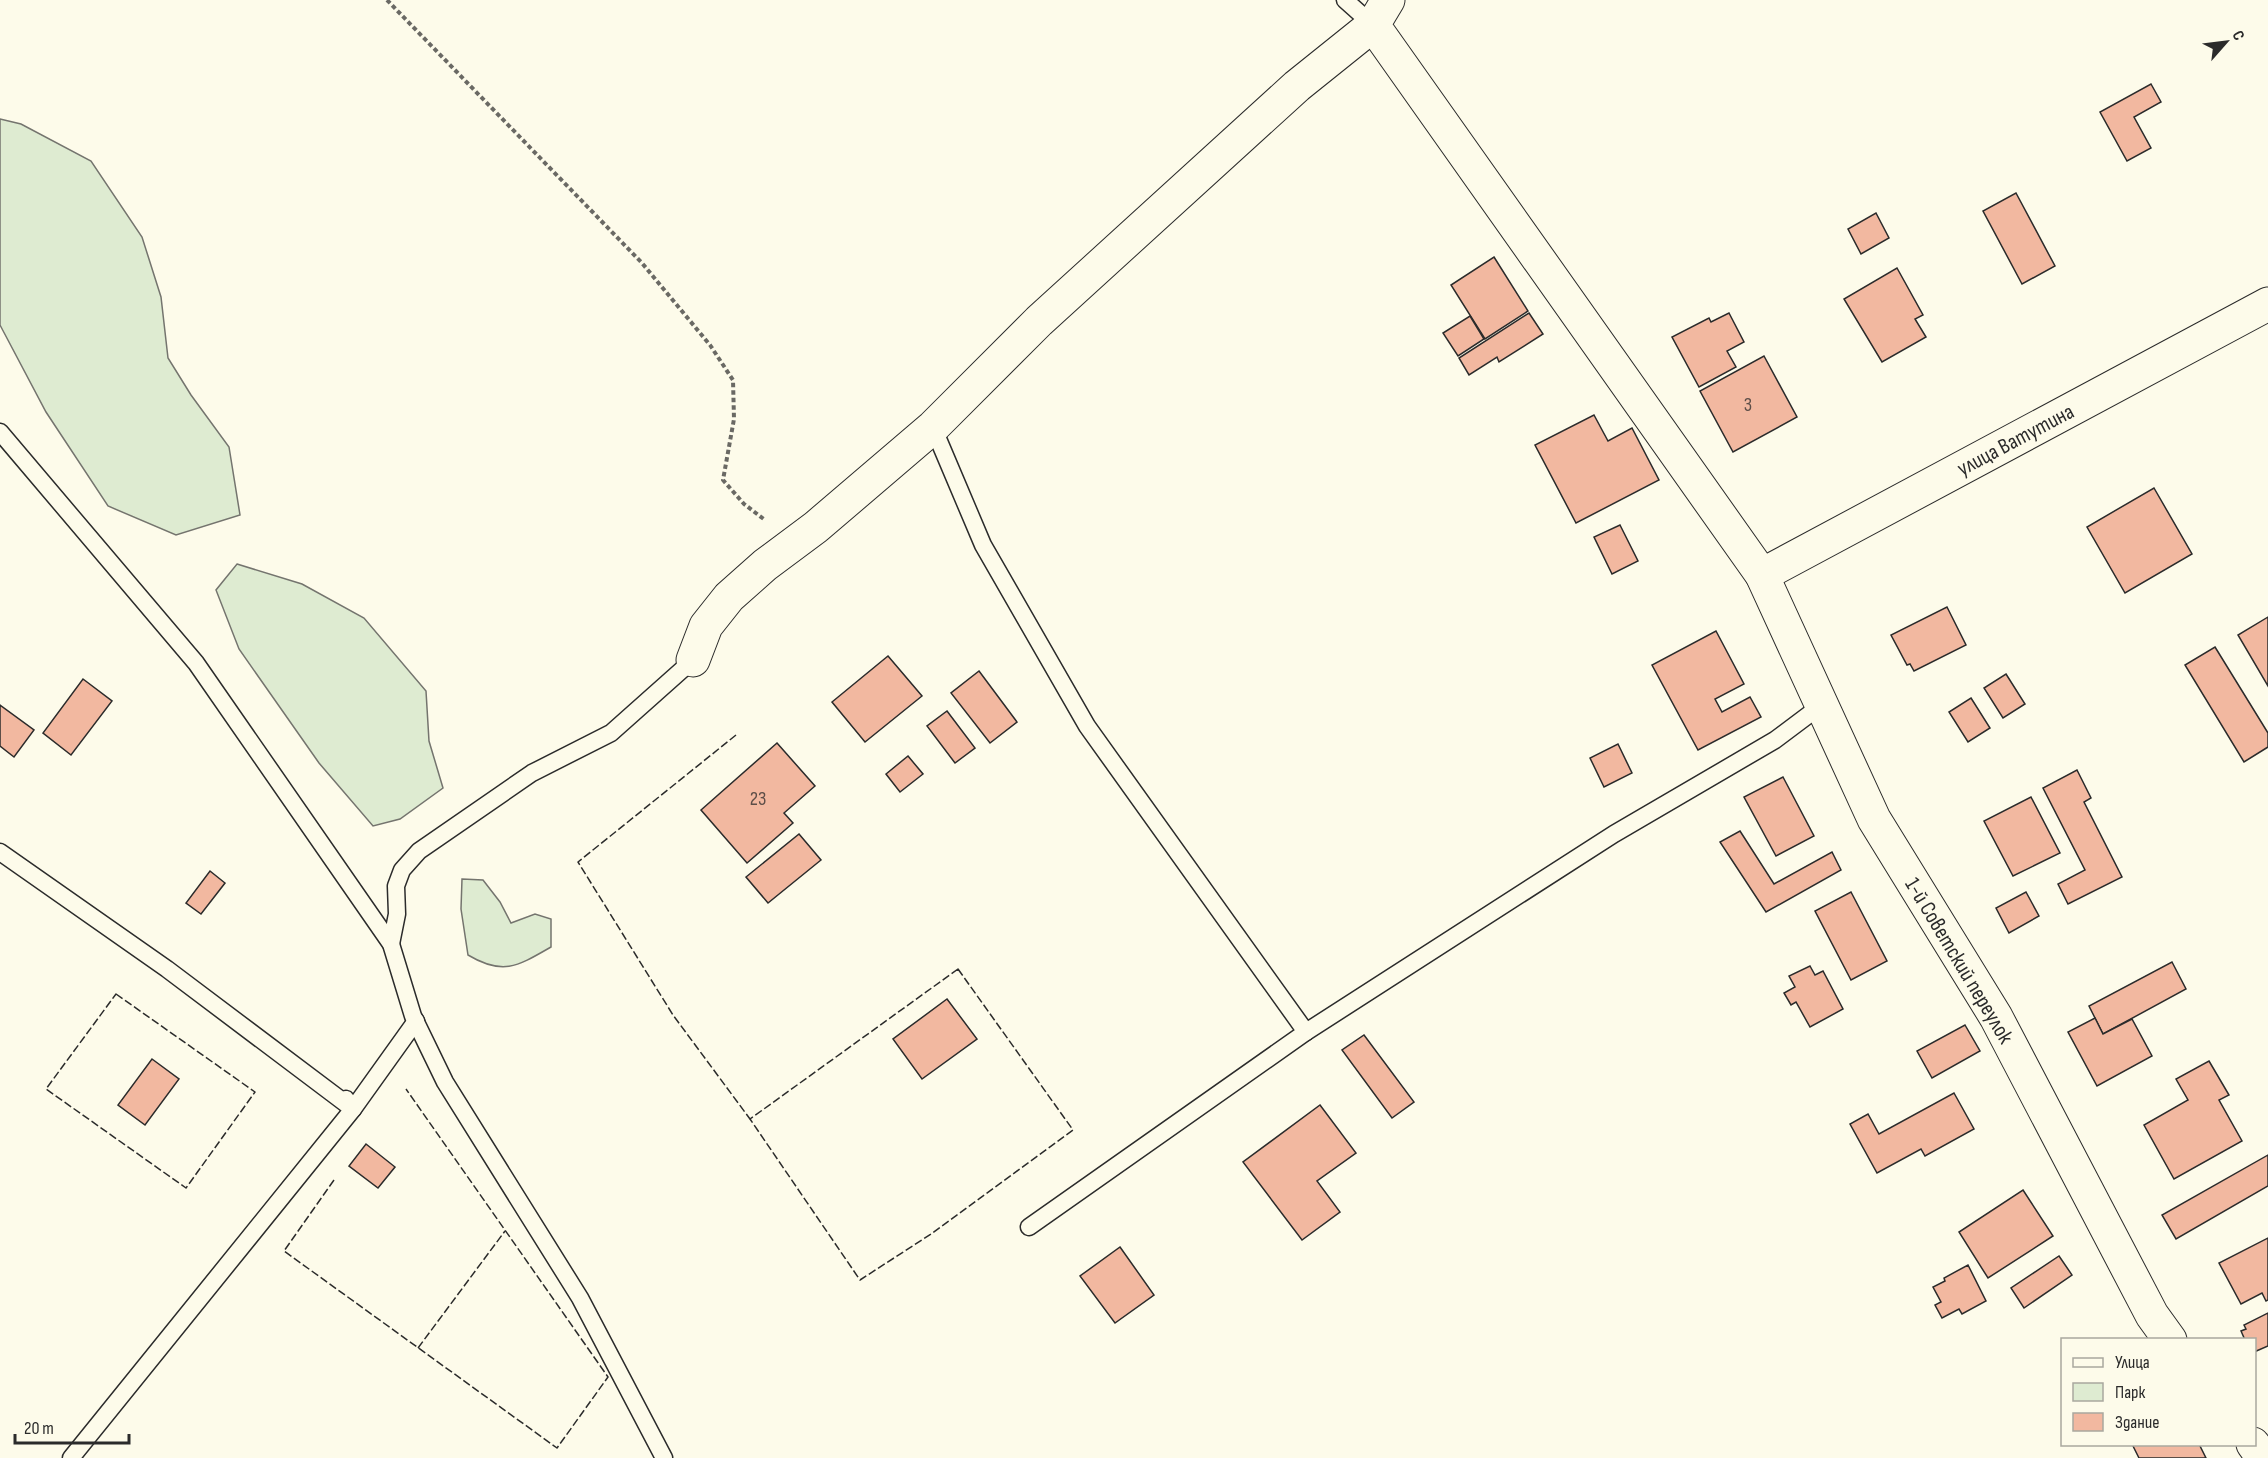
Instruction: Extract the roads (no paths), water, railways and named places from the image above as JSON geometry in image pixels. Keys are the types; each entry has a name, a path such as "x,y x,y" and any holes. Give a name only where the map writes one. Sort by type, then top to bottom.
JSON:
{"street":[{"path":"693,660 706,626 729,597 765,565 809,533 933,427 1039,321 1381,12"},
{"name":"1-й Советский переулок","path":"1381,12 1762,574 1874,819 1996,1017 2152,1316 2168,1338"},
{"name":"улица Ватутина","path":"1762,574 2268,304"}],"lane":[{"path":"1345,0 1381,12"},
{"path":"933,427 982,546 1087,726 1306,1032"},
{"path":"0,432 196,663 391,944 416,1021 445,1082 580,1298 664,1458"},
{"path":"391,944 397,914 396,886 402,870 419,851 532,773 611,733 693,660"},
{"path":"1029,1227 1306,1032 1614,834 1775,740 1823,704"},
{"path":"0,852 167,969 349,1104"},
{"path":"71,1458 416,1021"}]}
